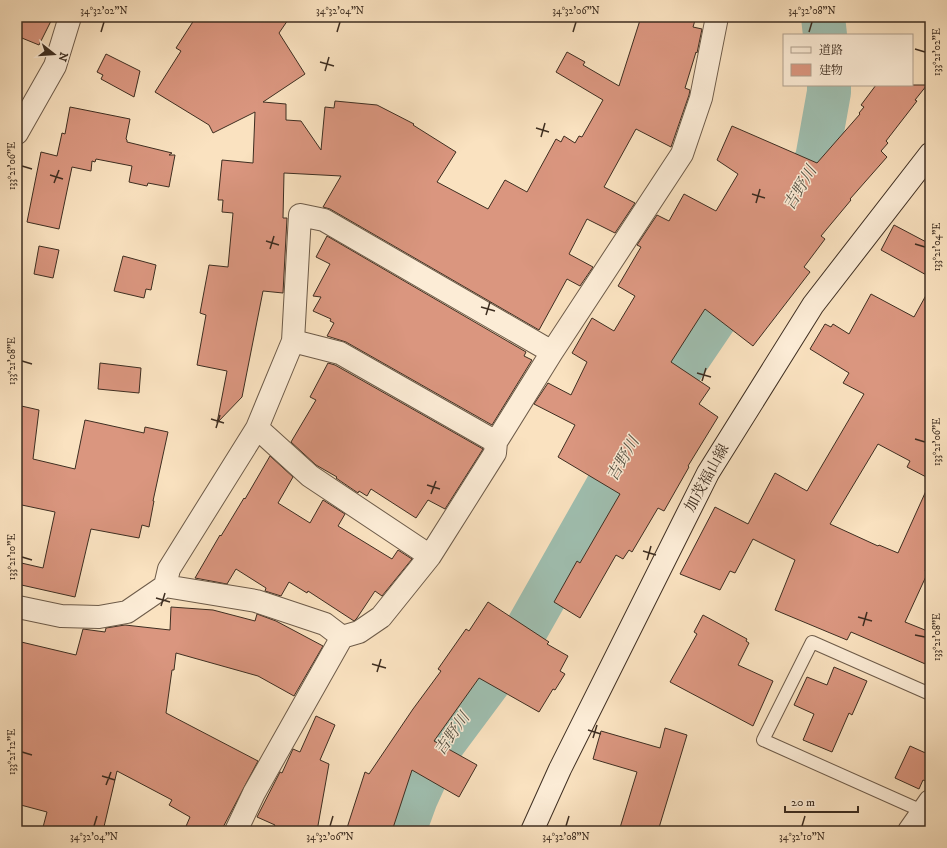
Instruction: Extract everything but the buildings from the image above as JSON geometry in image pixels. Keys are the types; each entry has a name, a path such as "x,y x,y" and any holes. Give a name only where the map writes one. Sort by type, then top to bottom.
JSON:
{"street":[{"path":"17,133 55,66 70,17"},
{"path":"236,831 254,793 342,637 359,632 381,617 430,556 495,453 496,442 552,352 682,154 701,98 717,17"},
{"name":"加茂福山線","path":"532,831 560,769 708,473 813,305 930,154"},
{"path":"18,607 61,616 100,617 127,612 165,586 169,569 257,428 293,340 300,215 324,220 552,352"},
{"path":"293,340 340,353 496,442"},
{"path":"257,428 310,476 430,556"},
{"path":"165,586 256,601 325,624 342,637"},
{"path":"909,831 926,806"}],"lane":[{"path":"926,806 763,740 812,642 930,694"}],"waterway":[{"name":"吉野川","path":"823,17 825,34"},
{"name":"吉野川","path":"784,214 817,159 829,86"},
{"name":"吉野川","path":"404,831 416,798 437,752 521,639 637,434 750,267"}]}
